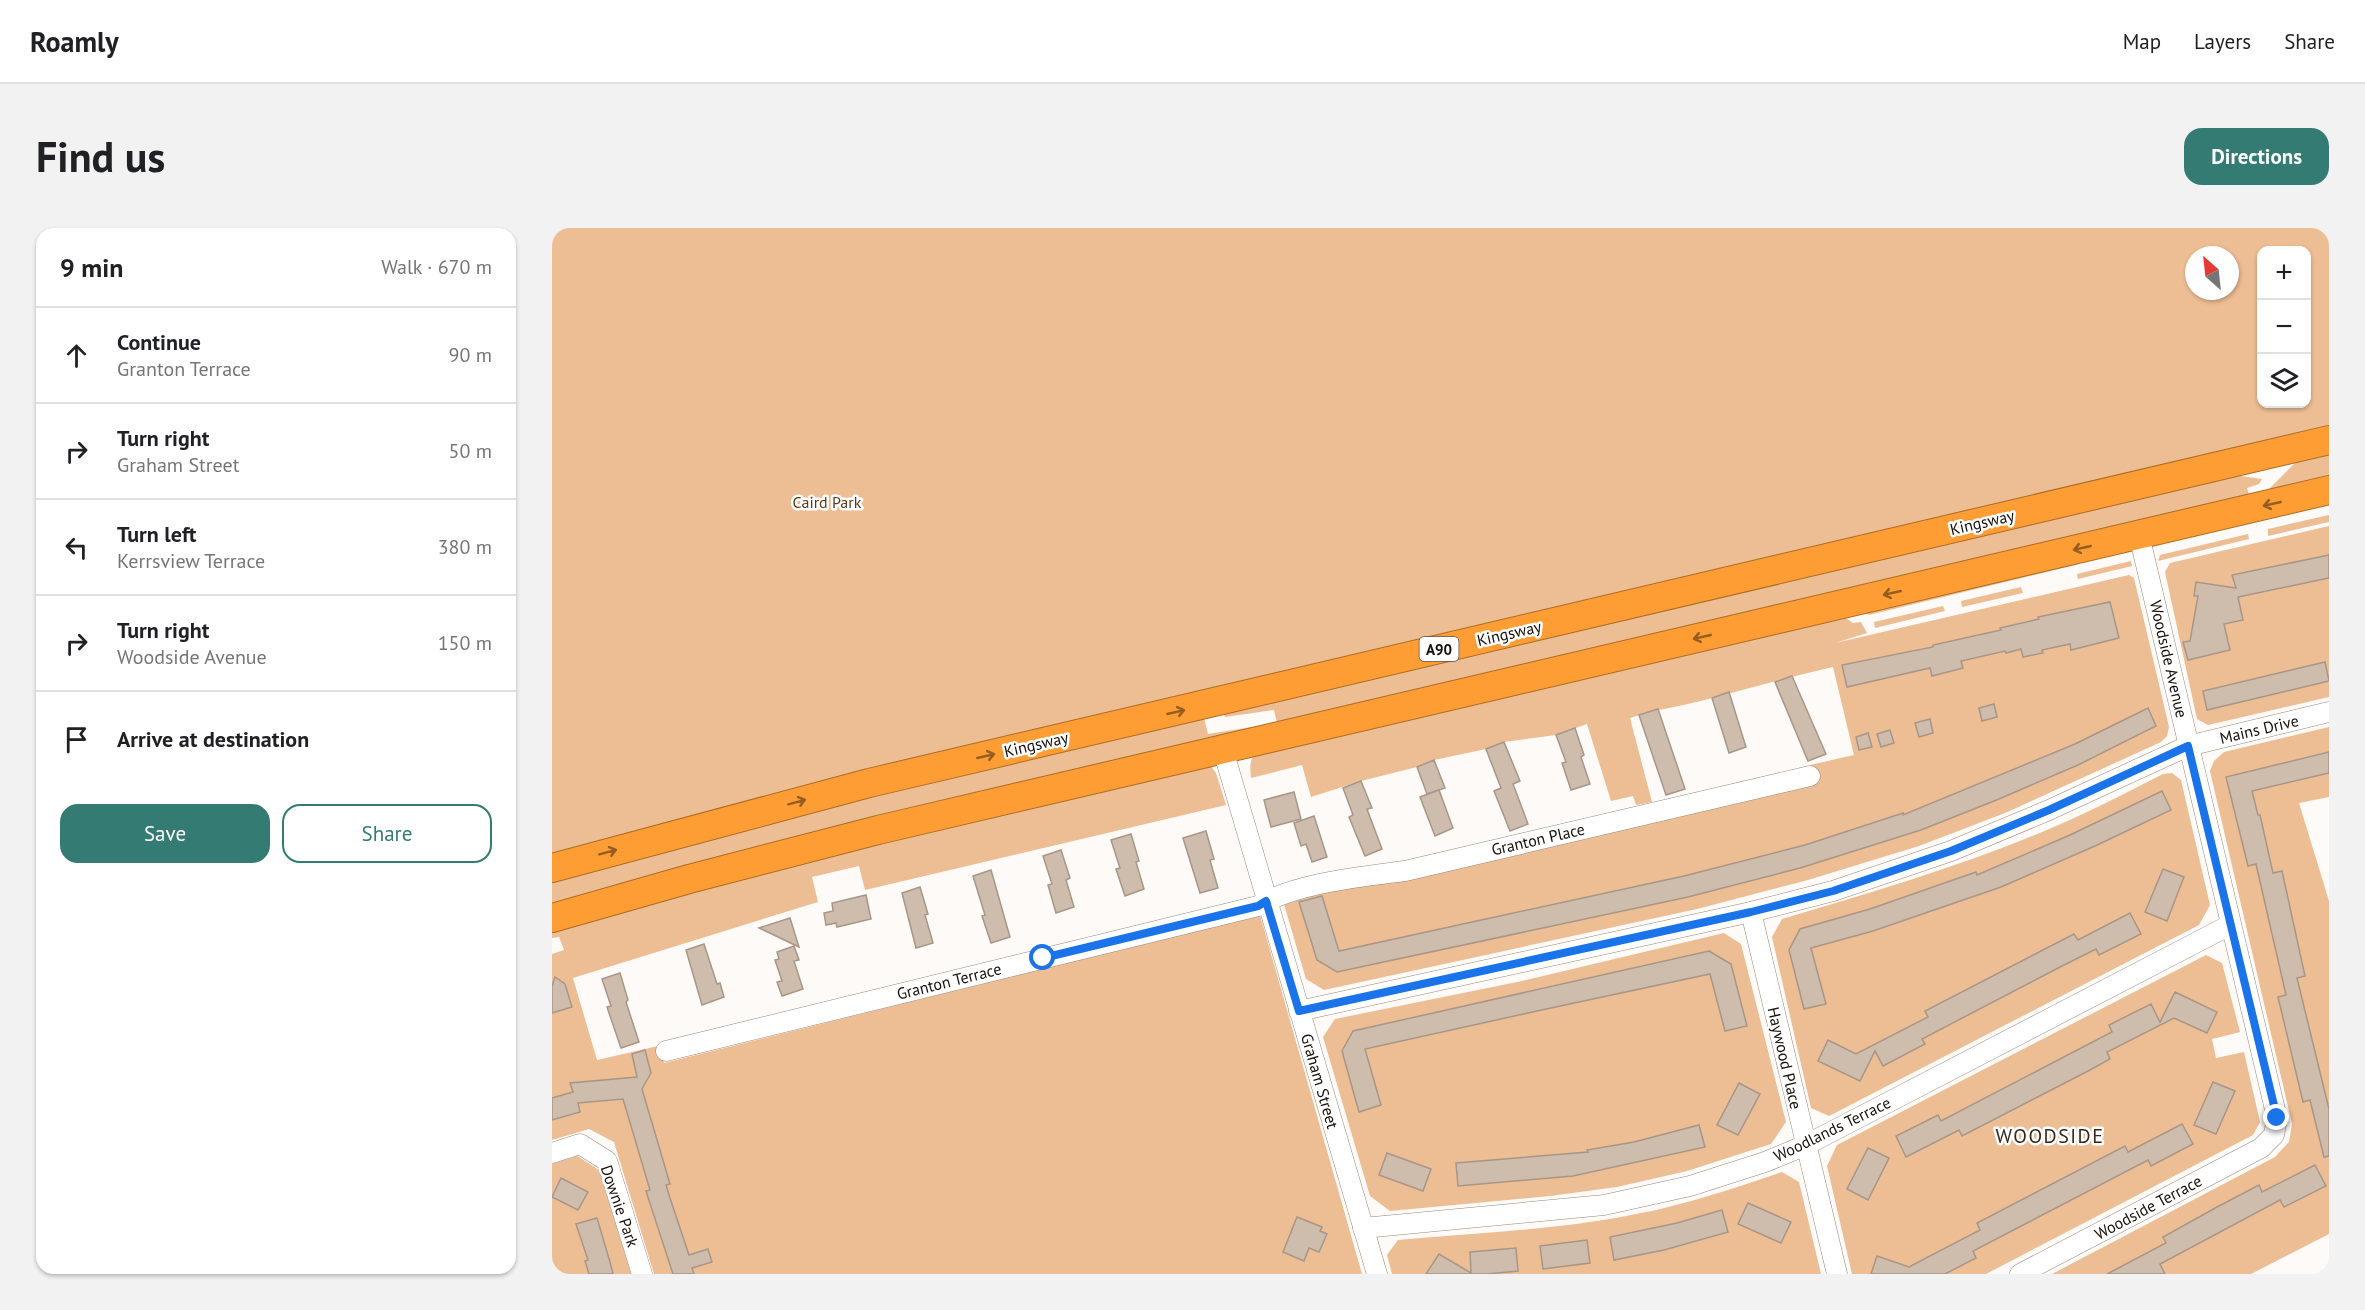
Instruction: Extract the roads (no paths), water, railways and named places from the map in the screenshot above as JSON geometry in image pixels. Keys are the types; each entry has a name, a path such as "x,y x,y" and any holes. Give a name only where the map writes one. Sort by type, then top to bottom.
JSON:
{"highway":[{"name":"Kingsway","path":"552,868 869,783 2329,440"},
{"path":"552,918 689,879 878,830 2329,490"}],"street":[{"name":"Woodside Avenue","path":"2139,535 2277,1118 2274,1135"},
{"name":"Mains Drive","path":"1299,1011 1751,912 1833,891 1951,851 2049,810 2188,746 2329,712"},
{"name":"Graham Street","path":"1223,750 1377,1274"},
{"name":"Granton Place","path":"1266,901 1276,896 1344,880 1405,871 1810,776"},
{"name":"Granton Terrace","path":"666,1051 1258,906 1266,901"},
{"name":"Haywood Place","path":"1751,912 1837,1274"},
{"name":"Woodlands Terrace","path":"1363,1228 1605,1205 1690,1186 1765,1162 1806,1145 2230,925"},
{"name":"Woodside Terrace","path":"2020,1274 2261,1148 2274,1135"},
{"name":"Downie Park","path":"552,1153 580,1144 607,1161 642,1274"}],"district":[{"name":"WOODSIDE","path":"2050,1136"}],"park label":[{"name":"Caird Park","path":"827,502"}]}
